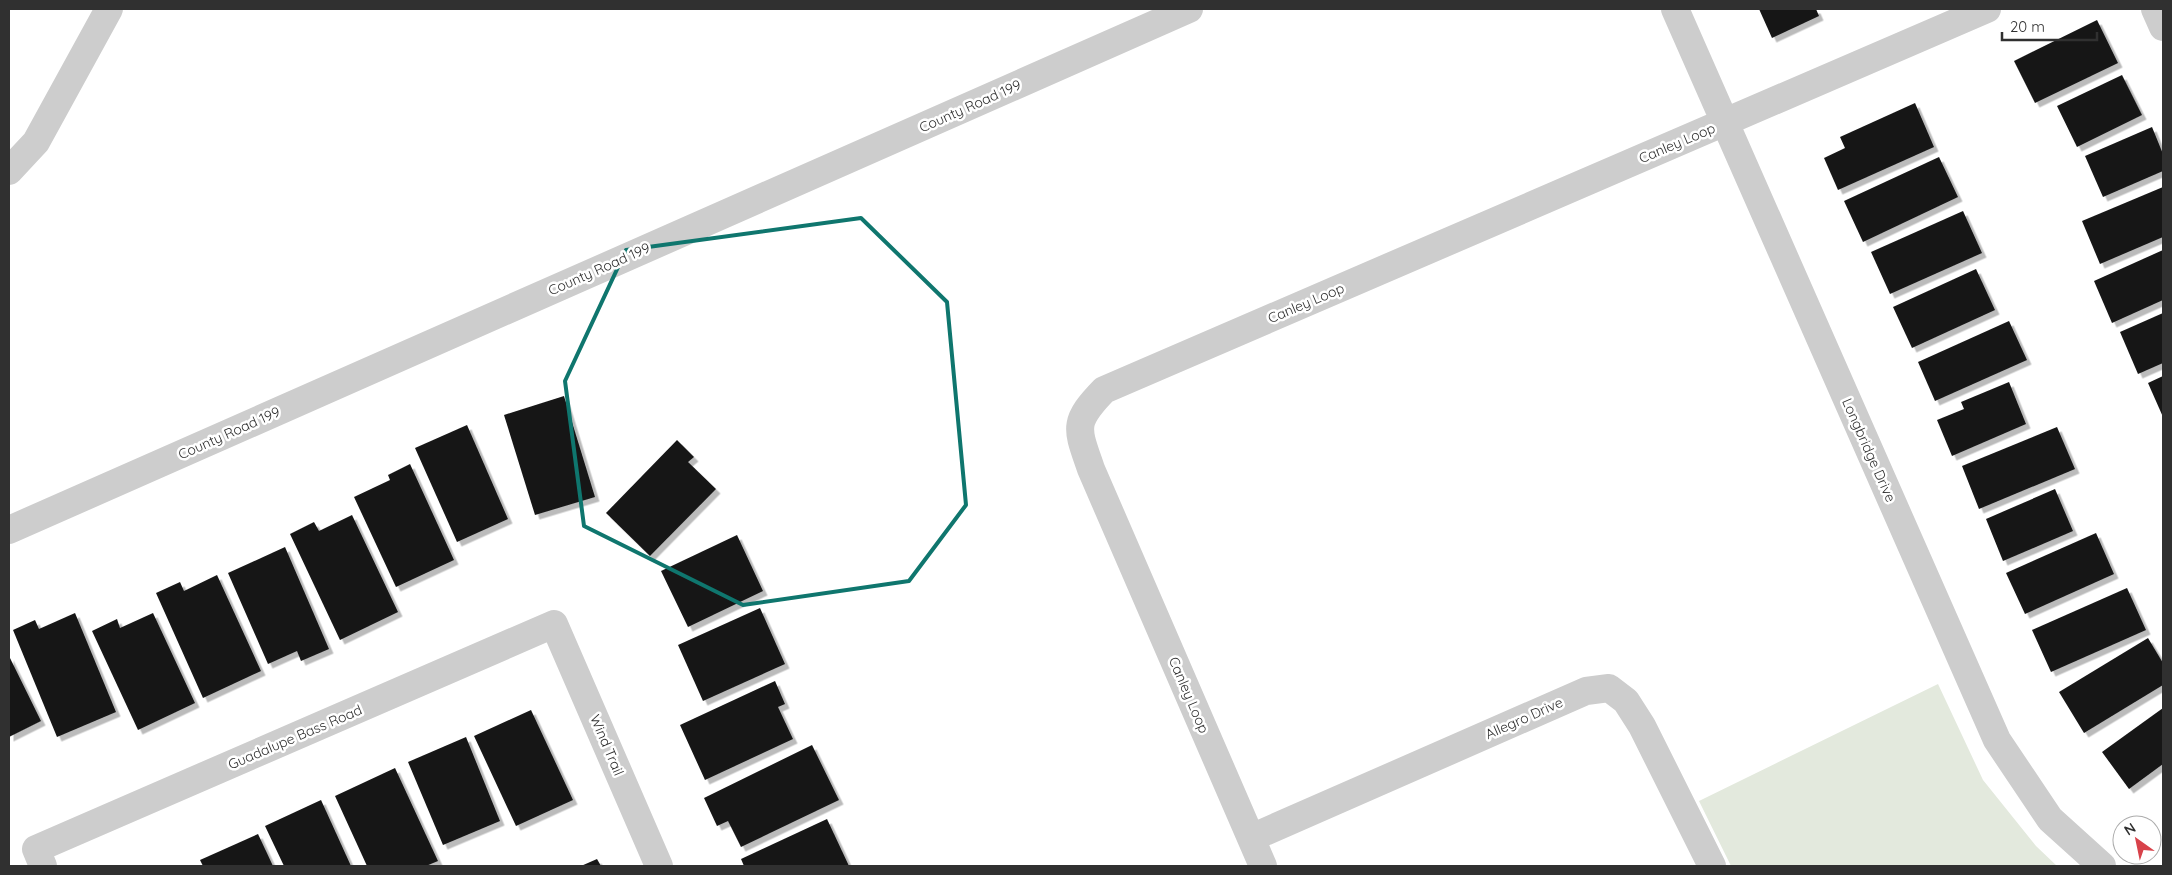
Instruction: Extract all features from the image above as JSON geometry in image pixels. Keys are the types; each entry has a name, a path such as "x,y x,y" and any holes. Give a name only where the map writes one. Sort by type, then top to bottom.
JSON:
{"street":[{"path":"9,171 36,142 109,9"},
{"name":"County Road 199","path":"9,530 1190,9"},
{"name":"Longbridge Drive","path":"1675,9 1996,740 2050,819 2102,866"},
{"name":"Canley Loop","path":"1263,866 1091,469 1078,433 1085,409 1104,390 1987,9"},
{"path":"2155,9 2163,27"},
{"name":"Guadalupe Bass Road","path":"39,858 554,624"},
{"name":"Wind Trail","path":"554,624 659,866"},
{"name":"Allegro Drive","path":"1251,838 1586,691 1610,688 1626,701 1642,726 1712,866"}],"highlighted area":[{"path":"861,218 947,302 966,505 909,581 743,605 584,526 565,381 626,250"}],"shaded area":[{"path":"1938,684 1983,780 2036,846 2057,866 1731,866 1699,801"}],"building":[{"path":"1759,9 1816,9 1819,16 1772,38"},
{"path":"2097,20 2118,63 2035,103 2014,61"},
{"path":"2122,75 2142,115 2077,147 2057,106"},
{"path":"1915,103 1934,147 1838,190 1824,158 1845,148 1840,137"},
{"path":"2152,127 2163,154 2163,171 2103,197 2085,156"},
{"path":"1939,157 1958,197 1863,242 1844,201"},
{"path":"2163,187 2163,237 2100,264 2082,221"},
{"path":"1963,211 1982,253 1890,294 1871,252"},
{"path":"2163,250 2163,300 2112,323 2094,281"},
{"path":"1976,269 1995,310 1912,348 1893,307"},
{"path":"2163,313 2163,363 2138,374 2120,332"},
{"path":"2009,321 2027,360 1935,401 1918,362"},
{"path":"2163,376 2163,417 2148,383"},
{"path":"2009,382 2026,424 1952,456 1937,420 1964,409 1961,402"},
{"path":"564,396 595,497 535,515 504,415"},
{"path":"467,425 508,519 457,542 415,448"},
{"path":"2057,427 2075,469 1979,509 1962,466"},
{"path":"677,440 694,457 688,462 716,489 650,556 606,513"},
{"path":"410,464 454,560 396,587 354,497 390,480 388,475"},
{"path":"2055,489 2073,531 2003,561 1986,519"},
{"path":"352,515 398,612 340,640 290,534 314,522 319,531"},
{"path":"2096,533 2114,574 2025,614 2006,573"},
{"path":"737,535 763,591 688,627 661,571"},
{"path":"285,547 329,649 301,661 297,651 268,664 228,573"},
{"path":"217,575 261,671 203,698 156,593 180,582 184,591"},
{"path":"2127,588 2146,630 2051,672 2032,630"},
{"path":"760,608 785,664 703,701 678,645"},
{"path":"75,613 116,712 57,737 13,630 35,620 39,629"},
{"path":"153,613 195,703 138,730 92,631 117,619 120,628"},
{"path":"2148,638 2163,663 2163,685 2084,733 2059,692"},
{"path":"9,656 41,721 9,737"},
{"path":"775,681 785,704 778,707 793,739 705,780 680,725"},
{"path":"2163,708 2163,764 2129,789 2102,752"},
{"path":"531,710 573,800 516,826 474,736"},
{"path":"466,737 500,821 443,845 408,762"},
{"path":"812,745 839,800 741,847 728,821 717,826 704,798"},
{"path":"395,768 438,861 426,866 367,866 335,796"},
{"path":"321,800 351,866 284,866 265,826"},
{"path":"827,819 849,866 744,866 741,859"},
{"path":"258,834 273,866 203,866 200,860"},
{"path":"597,859 601,866 581,866"}]}
